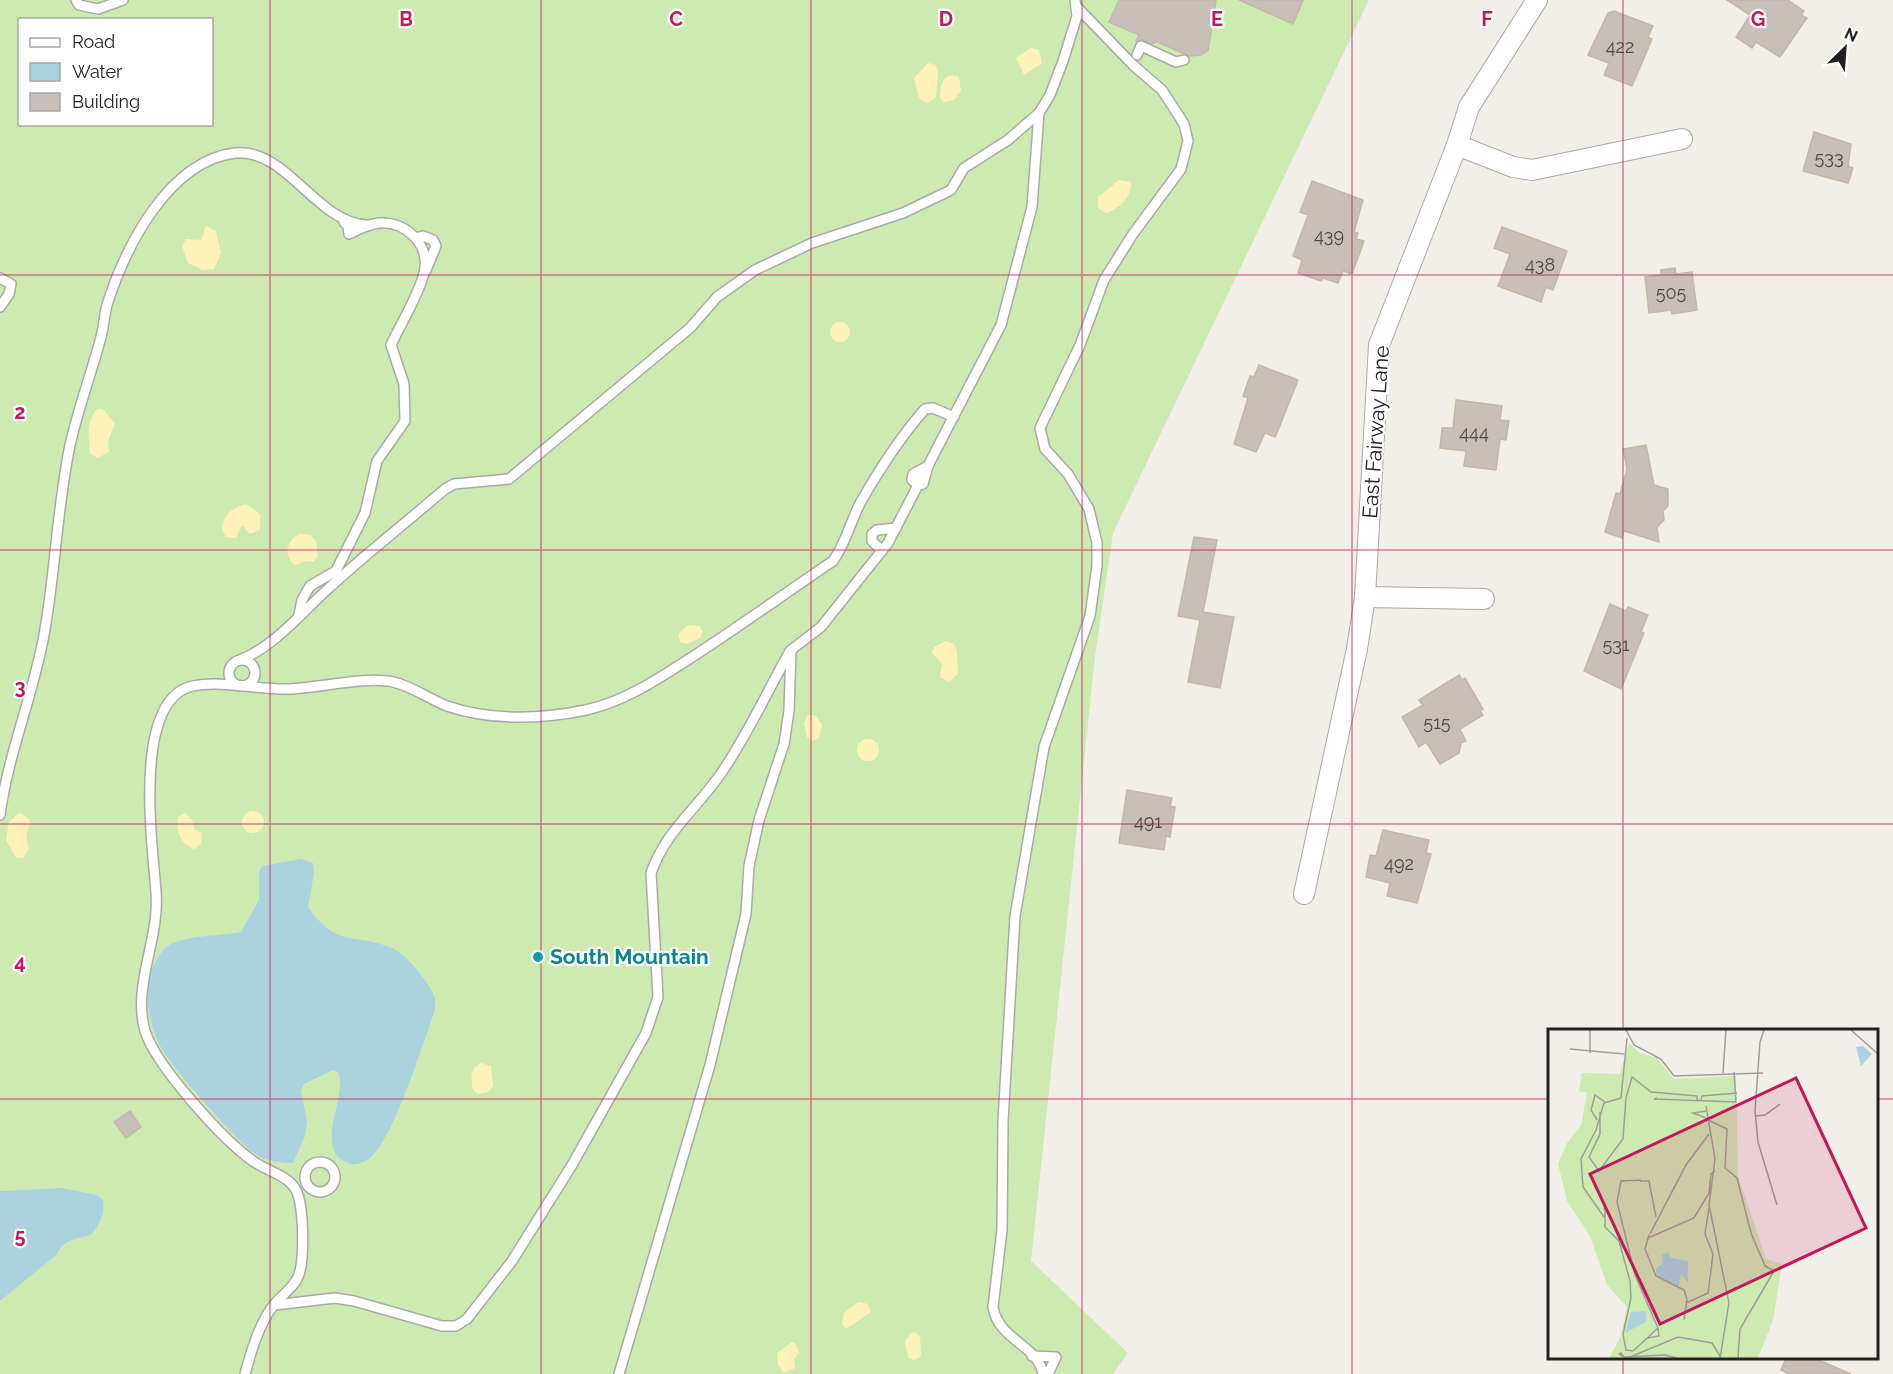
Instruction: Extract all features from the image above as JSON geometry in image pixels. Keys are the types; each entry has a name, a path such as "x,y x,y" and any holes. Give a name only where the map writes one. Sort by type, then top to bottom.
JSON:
{"street":[{"name":"East Fairway Lane","path":"1304,894 1357,649 1365,597 1379,345 1457,145 1469,107 1537,0"},
{"path":"1457,145 1513,167 1532,170 1682,139"},
{"path":"1365,597 1484,599"}],"lane":[{"path":"76,0 80,5 98,9 123,0"},
{"path":"1043,1374 1032,1356 1002,1330 995,1320 993,1307 1002,1230 1003,1121 1014,936 1044,747 1090,616 1097,566 1097,543 1089,509 1068,474 1045,449 1040,428 1080,345 1104,280 1133,234 1181,169 1187,154 1188,141 1184,124 1162,90 1123,54 1077,4"},
{"path":"308,601 327,589 445,489 454,484 509,479 690,328 717,297 755,270 812,243 903,213 951,190 964,168 1008,140 1039,113 1050,95 1063,61 1077,4"},
{"path":"1137,54 1141,46 1176,62 1184,60"},
{"path":"1123,54 1137,54"},
{"path":"1137,54 1143,63 1141,72"},
{"path":"273,1305 335,1298 354,1300 441,1326 456,1326 467,1319 484,1299 545,1210 646,1033 658,997 651,873 670,832 693,809 721,773 746,734 791,650 821,627 882,551 1001,325 1032,207 1039,113"},
{"path":"0,815 8,774 44,635 69,452 81,399 118,276 142,228 166,194 186,175 210,159 237,153 264,160 285,172 343,221 348,226 349,234 367,225 380,223 399,225 416,238 425,257 424,273"},
{"path":"301,613 308,601 310,586 336,571 365,513 377,461 405,421 404,384 391,345 436,246 433,240 423,236 416,238"},
{"path":"0,279 11,284 9,294 0,307"},
{"path":"305,1179 298,1183 289,1181 252,1161 172,1077 149,1042 144,1026 141,1005 143,981 158,909 148,801 151,756 160,723 170,701 192,686 254,683 287,689 391,681 463,711 484,715 537,716 589,709 630,695 726,636 833,561 843,547 863,498 914,421 925,409 933,408 954,417"},
{"path":"882,551 872,541 872,534 877,530 896,528"},
{"path":"216,686 225,679 234,662 249,659 301,613 314,607 327,589"},
{"path":"619,1374 710,1065 746,914 749,866 759,820 784,744 790,693 791,650"},
{"path":"249,659 255,670 254,683"},
{"path":"229,669 232,682 240,686 254,683"},
{"path":"770,686 790,693"},
{"path":"298,1197 303,1191 322,1191 330,1188 334,1179 333,1170 325,1163 315,1163 307,1169 305,1179 313,1190"},
{"path":"245,1374 255,1344 273,1305 297,1282 301,1267 298,1197 289,1181"},
{"path":"288,1291 284,1298 287,1301 301,1302"},
{"path":"1032,1356 1056,1357 1048,1374"}],"green space":[{"path":"0,0 1369,0 1113,533 1095,657 1031,1261 1128,1353 1113,1374 0,1374"}],"sand":[{"path":"1031,48 1039,50 1042,63 1024,75 1016,58"},
{"path":"928,63 936,65 938,72 936,97 927,103 919,98 914,78"},
{"path":"951,75 959,77 961,91 954,100 944,102 940,98 941,87 945,78"},
{"path":"1119,180 1131,182 1129,193 1116,209 1106,213 1098,208 1098,197"},
{"path":"206,226 216,231 221,253 214,269 203,270 188,263 182,246 186,239 201,240"},
{"path":"840,322 847,325 850,332 847,339 840,342 833,339 830,332 833,325"},
{"path":"98,409 104,410 115,424 108,441 109,452 98,458 90,454 89,424"},
{"path":"246,504 260,514 260,530 250,534 242,525 236,538 226,537 222,525 226,516 237,507"},
{"path":"300,534 310,535 316,541 318,557 313,562 306,561 295,565 289,557 288,548 292,540"},
{"path":"688,625 699,626 703,631 700,638 687,644 680,642 678,634"},
{"path":"946,641 954,644 957,651 958,674 949,682 940,677 942,664 932,653 934,647"},
{"path":"808,715 816,716 822,725 819,738 813,741 807,737 804,723"},
{"path":"868,739 876,742 879,750 876,758 868,761 860,758 857,750 860,742"},
{"path":"253,811 261,814 264,822 261,830 253,833 245,830 242,822 245,814"},
{"path":"19,813 26,816 30,822 26,836 29,849 23,858 16,858 6,840 9,822"},
{"path":"185,813 192,819 194,829 202,833 201,844 195,849 183,841 178,832 178,817"},
{"path":"481,1063 491,1066 493,1086 488,1092 478,1094 473,1090 472,1074 474,1068"},
{"path":"858,1302 868,1304 871,1312 846,1329 842,1324 844,1313"},
{"path":"915,1332 920,1337 921,1356 914,1360 908,1357 905,1341 911,1333"},
{"path":"792,1342 796,1344 799,1353 794,1359 795,1368 784,1373 778,1365 777,1353"}],"water":[{"path":"301,859 313,863 314,873 308,907 319,920 337,934 378,943 397,951 422,976 432,990 435,999 435,1010 399,1110 380,1146 371,1157 358,1164 350,1164 341,1159 335,1153 332,1141 340,1083 339,1073 333,1070 304,1084 301,1091 307,1121 305,1136 293,1163 268,1160 245,1145 187,1083 158,1042 150,1014 148,995 150,976 164,949 177,941 195,937 241,932 259,900 259,872 262,866"},
{"path":"61,1188 97,1195 103,1200 103,1214 97,1226 92,1234 63,1245 57,1254 0,1301 0,1191"}],"building":[{"path":"1119,0 1216,0 1208,50 1201,55 1189,56 1155,41 1153,44 1143,40 1136,41 1139,35 1109,22"},
{"path":"1239,0 1303,0 1293,24"},
{"path":"1727,0 1788,0 1804,11 1801,15 1807,18 1780,57 1756,42 1752,48 1736,37 1750,15"},
{"path":"1614,11 1653,26 1648,37 1652,39 1632,86 1604,75 1609,63 1588,55 1608,13"},
{"path":"1814,132 1851,144 1848,166 1853,168 1848,183 1803,171"},
{"path":"1312,181 1363,200 1354,232 1358,233 1356,239 1364,241 1352,274 1343,271 1338,283 1323,278 1321,281 1298,273 1302,260 1293,256 1308,215 1300,212"},
{"path":"1502,227 1567,251 1553,290 1546,287 1541,302 1498,286 1510,254 1494,248"},
{"path":"1675,268 1676,274 1692,272 1697,310 1672,314 1671,310 1649,313 1645,277 1661,275 1661,270"},
{"path":"1259,365 1298,380 1275,437 1265,433 1256,452 1234,444 1248,398 1243,396 1250,376 1254,377"},
{"path":"1456,400 1502,406 1500,420 1509,421 1506,440 1500,439 1496,470 1464,466 1466,451 1440,448 1442,428 1453,428"},
{"path":"1646,445 1654,485 1668,489 1668,506 1663,511 1664,520 1657,527 1659,542 1624,531 1622,538 1605,532 1616,493 1620,494 1627,469 1623,449"},
{"path":"1194,537 1217,540 1203,612 1234,617 1220,688 1188,682 1200,620 1178,616"},
{"path":"1610,604 1626,611 1628,607 1648,615 1641,632 1644,633 1621,689 1584,671"},
{"path":"1459,675 1462,680 1465,678 1483,709 1480,711 1483,715 1460,729 1466,741 1461,743 1459,753 1440,764 1426,742 1419,747 1402,717 1423,705 1419,700"},
{"path":"1127,790 1172,798 1170,806 1175,807 1170,837 1166,836 1164,850 1119,843"},
{"path":"1383,830 1429,840 1426,853 1431,854 1417,903 1387,896 1390,883 1366,877 1370,855 1376,856"},
{"path":"130,1111 141,1127 126,1138 114,1122"},
{"path":"1786,1359 1816,1359 1851,1374 1789,1374 1781,1370"}],"place":[{"name":"South Mountain","path":"538,957"}]}
